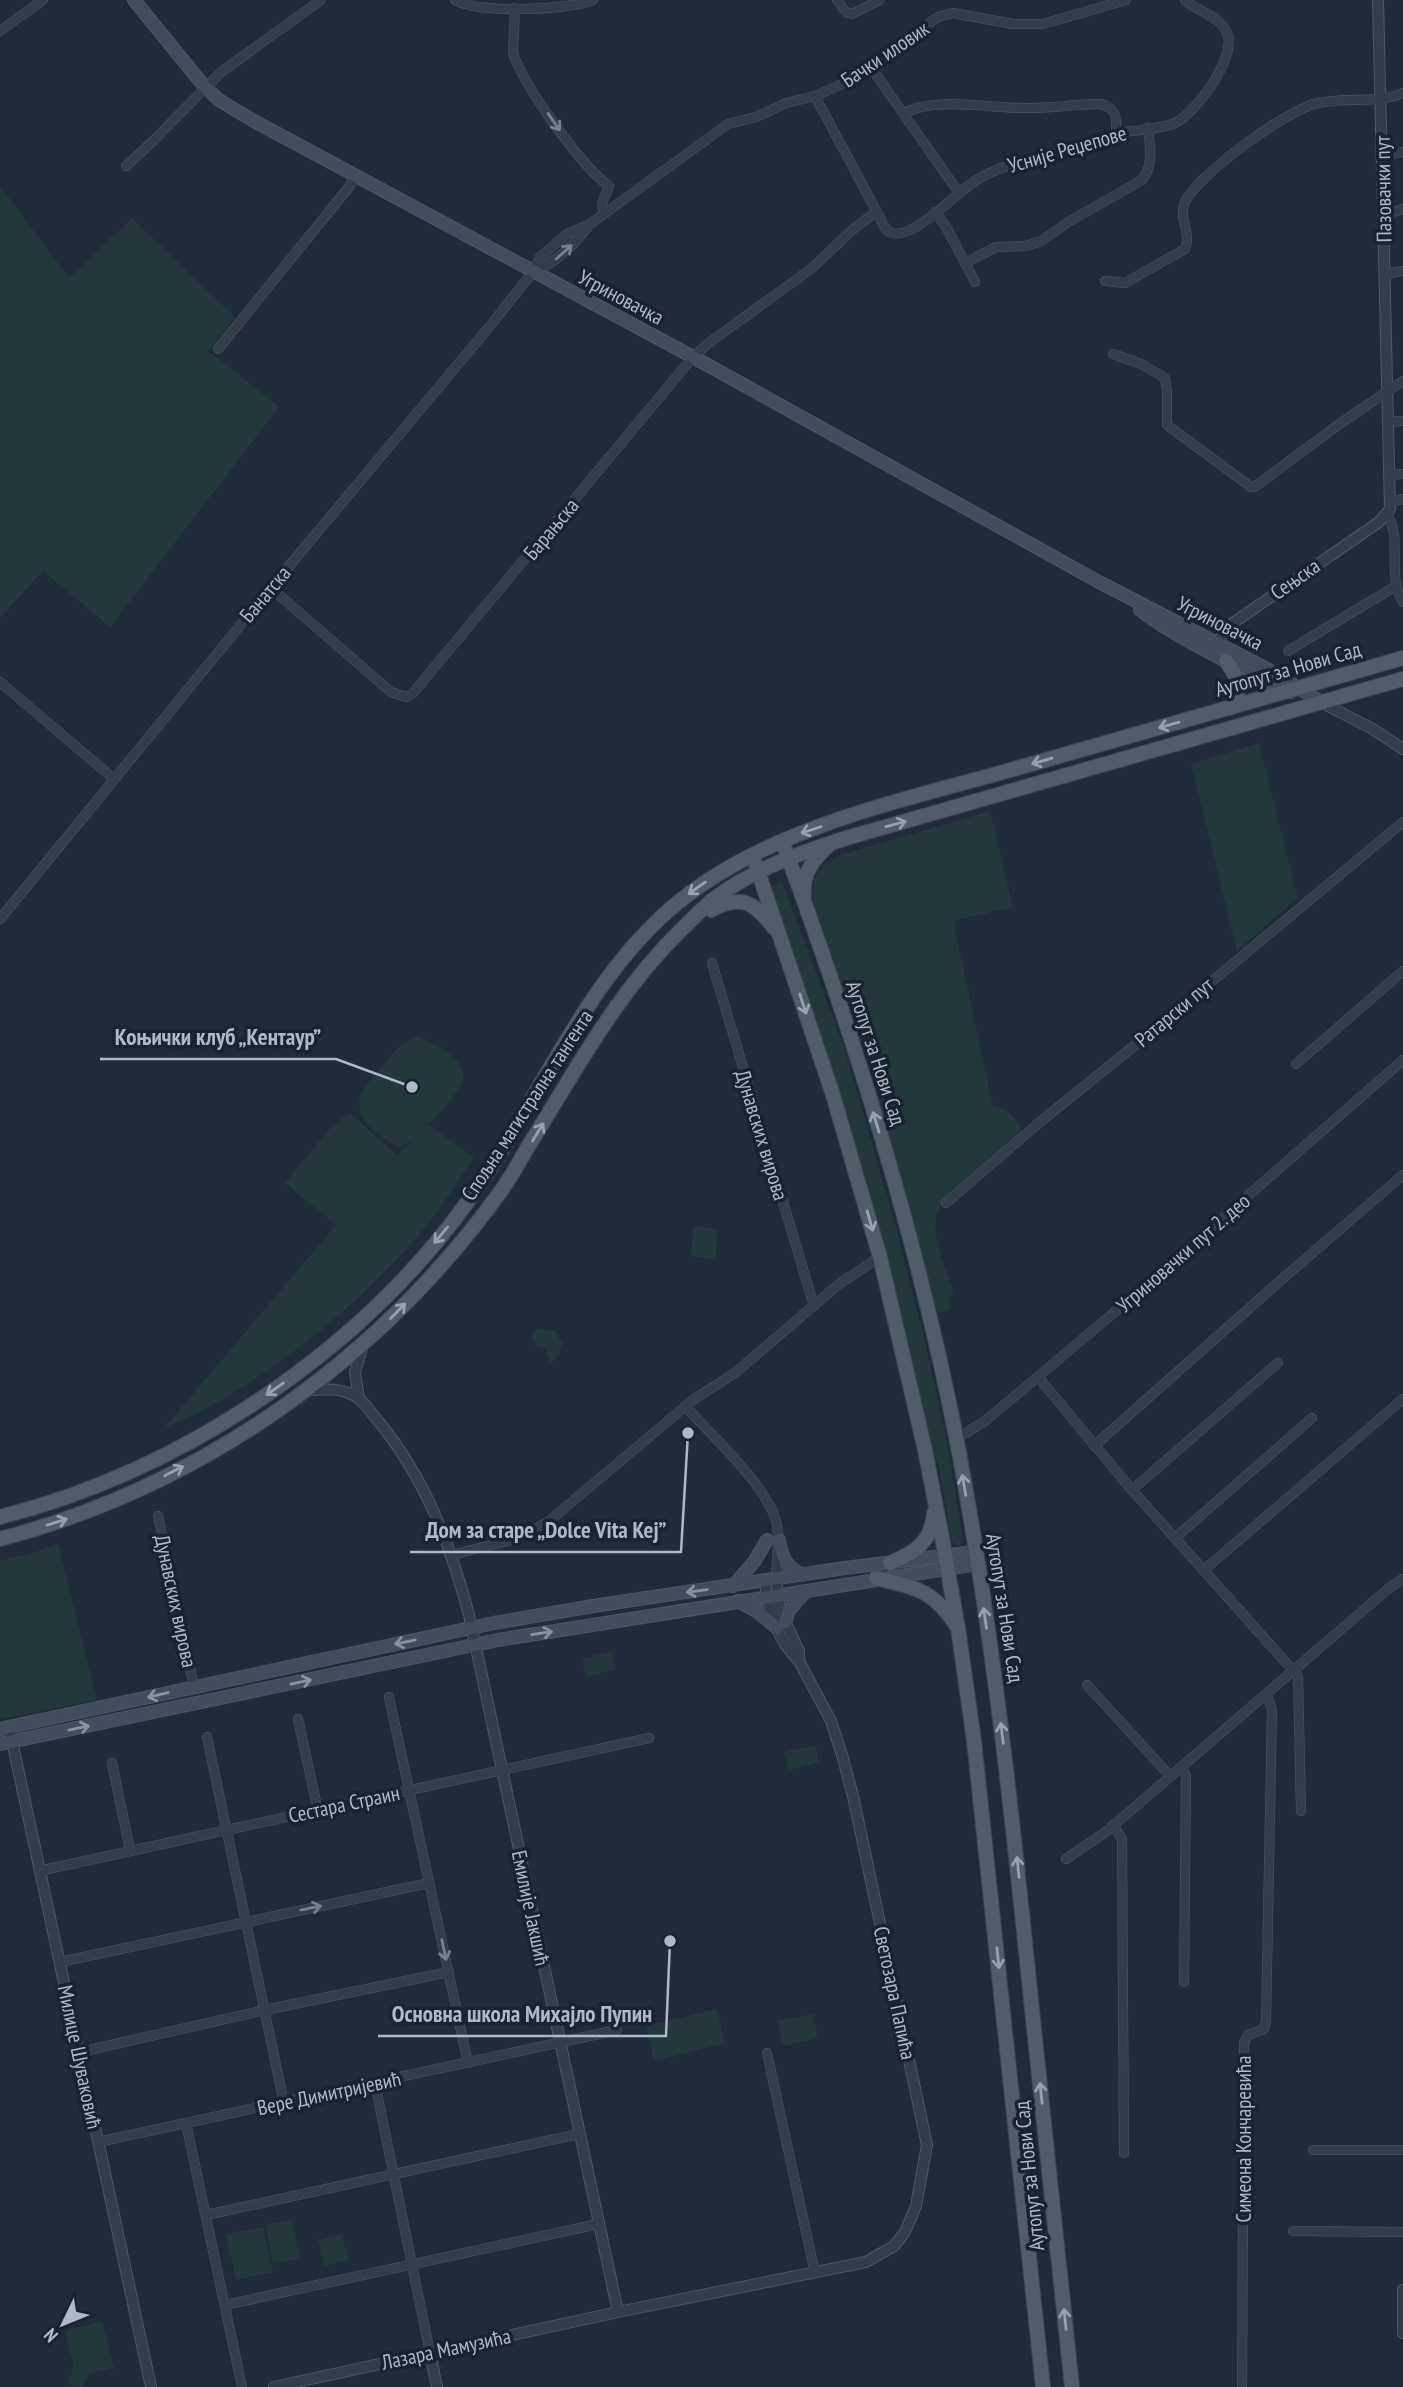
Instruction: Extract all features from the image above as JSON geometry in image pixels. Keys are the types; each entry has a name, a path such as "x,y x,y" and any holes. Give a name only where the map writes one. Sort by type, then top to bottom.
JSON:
{"main road":[{"name":"Угриновачка","path":"134,0 204,86 252,120 693,357 1120,594 1153,620 1215,648 1292,690"},
{"name":"Угриновачка","path":"1215,648 1226,661 1320,701"},
{"name":"Аутопут за Нови Сад","path":"1043,2387 980,1790 947,1563 880,1257 846,1138 752,854 782,840 886,805 1403,657"},
{"path":"1226,661 1237,677 1240,688 1230,708"},
{"name":"Аутопут за Нови Сад","path":"759,871 788,857 831,843 1403,679"},
{"name":"Аутопут за Нови Сад","path":"782,840 861,1072 902,1211 955,1436 976,1558 1014,1837 1072,2387"},
{"path":"805,906 807,870 831,843"},
{"name":"Спољна магистрална тангента","path":"0,1517 89,1489 134,1470 192,1440 277,1387 359,1321 415,1266 452,1222 485,1176 576,1027 627,953 683,898 752,854"},
{"name":"Спољна магистрална тангента","path":"0,1539 74,1517 205,1455 255,1426 306,1391 363,1345 429,1280 502,1189 598,1032 644,968 717,897 759,871"},
{"path":"685,926 721,904 742,901 759,910 782,939"},
{"path":"890,1563 914,1552 926,1541 934,1517 933,1491"},
{"path":"733,1586 773,1540 787,1564 803,1575"},
{"path":"6,1743 475,1645 806,1591 976,1558"},
{"path":"4,1728 471,1628 593,1606 890,1563 947,1563"},
{"path":"876,1578 929,1594 943,1607 958,1628"},
{"path":"738,1601 781,1625 789,1610 806,1591"}],"street":[{"path":"0,31 43,0"},
{"path":"126,166 219,73 321,0"},
{"path":"455,0 478,6 515,8 576,5 593,0"},
{"path":"837,0 846,12 852,14 880,0"},
{"name":"Бачки иловик","path":"728,124 756,117 786,103 815,96 838,86 938,17 947,14 1013,24 1043,24 1126,0"},
{"name":"Усније Реџепове","path":"876,212 887,232 896,235 918,225 992,171 1096,145 1112,139 1116,132 1173,124 1186,114 1220,71 1227,51 1228,38 1218,21 1185,0"},
{"name":"Пазовачки пут","path":"1378,0 1391,502 1387,514 1392,525 1399,563 1396,586"},
{"path":"515,8 513,53 542,105 580,159 608,186 602,204 604,214"},
{"path":"870,66 959,193"},
{"path":"1105,281 1125,284 1185,249 1188,239 1182,215 1186,200 1238,149 1301,109 1313,104 1381,98 1403,93"},
{"path":"815,96 876,212"},
{"path":"904,113 918,107 944,105 1029,108 1101,104 1110,106 1115,111 1116,132"},
{"name":"Банатска","path":"0,919 533,272 556,260 589,225 728,124"},
{"path":"965,262 996,247 1026,246 1041,241 1067,222 1142,180 1148,173 1150,161 1148,128"},
{"path":"1382,156 1403,152"},
{"path":"218,349 356,175"},
{"path":"1383,215 1403,209"},
{"name":"Барањска","path":"271,588 382,685 396,695 406,696 413,693 693,357 815,267 852,230 876,212"},
{"path":"935,212 946,227 975,282"},
{"path":"1385,274 1403,271"},
{"path":"1113,354 1141,364 1165,378 1167,425 1251,487 1403,381"},
{"path":"1389,422 1403,421"},
{"path":"1390,475 1403,474"},
{"path":"1391,502 1403,499"},
{"name":"Сењска","path":"1215,648 1234,623 1387,514"},
{"path":"1289,651 1396,586 1403,602"},
{"path":"0,682 114,779"},
{"path":"1320,701 1371,728 1403,749"},
{"name":"Ратарски пут","path":"946,1203 1403,822"},
{"name":"Дунавских вирова","path":"712,963 814,1306"},
{"path":"1296,1065 1403,971"},
{"name":"Угриновачки пут 2. део","path":"955,1436 977,1426 1038,1377 1403,1060"},
{"path":"1094,1446 1280,1280 1403,1175"},
{"path":"452,1555 515,1539 558,1515 685,1406 735,1374 861,1268 880,1257"},
{"path":"359,1399 355,1371 363,1345"},
{"path":"1132,1490 1278,1363"},
{"path":"1038,1377 1132,1490 1295,1671 1299,1679 1301,1811"},
{"path":"306,1391 333,1389 359,1399 389,1436 432,1506 452,1555 471,1628"},
{"path":"1205,1570 1403,1399"},
{"path":"685,1406 751,1479 775,1519 770,1580"},
{"path":"1175,1538 1312,1418"},
{"name":"Дунавских вирова","path":"158,1516 194,1687"},
{"path":"1066,1859 1113,1825 1403,1579"},
{"name":"Светозара Папића","path":"618,2312 866,2262 884,2253 899,2240 912,2220 916,2206 927,2145 855,1802 831,1721 799,1661 799,1651 781,1625 771,1596 770,1580"},
{"name":"Емилије Јакшић","path":"471,1628 618,2312"},
{"path":"1087,1685 1170,1776"},
{"name":"Симеона Кончаревића","path":"1242,2387 1244,2043 1248,2035 1264,2029 1266,2021 1272,1710 1267,1694"},
{"path":"388,1697 468,2063"},
{"path":"298,1719 318,1811"},
{"name":"Милице Шуваковић","path":"4,1728 60,1962 151,2387"},
{"path":"207,1737 284,2103"},
{"name":"Сестара Страин","path":"39,1871 649,1738"},
{"path":"112,1763 130,1850"},
{"path":"1181,1767 1186,1776 1184,1982"},
{"path":"1113,1825 1122,1839 1124,2153"},
{"path":"60,1962 429,1883"},
{"path":"80,2052 449,1972"},
{"name":"Вере Димитријевић","path":"98,2142 617,2030"},
{"path":"767,2053 815,2273"},
{"path":"375,2083 438,2387"},
{"path":"186,2123 242,2387"},
{"path":"206,2215 579,2134"},
{"path":"1314,2150 1403,2150"},
{"path":"225,2305 598,2224"},
{"path":"1293,2231 1403,2232"},
{"path":"1403,2290 1403,2333"},
{"name":"Лазара Мамузића","path":"274,2387 618,2312"}],"green space":[{"path":"0,186 69,278 132,218 235,317 209,351 279,407 110,627 43,571 0,618"},
{"path":"1259,743 1298,898 1237,951 1191,764"},
{"path":"990,811 1013,907 953,921 993,1106 1011,1114 1021,1130 940,1207 936,1216 936,1238 954,1294 949,1299 951,1310 935,1314 900,1175 866,1059 813,908 812,890 815,877 837,856"},
{"path":"782,882 844,1047 897,1231 946,1436 963,1538 959,1546 952,1541 939,1467 929,1439 908,1342 862,1166 774,895 772,886"},
{"path":"417,1037 448,1052 460,1065 463,1073 458,1090 429,1125 474,1157 435,1215 409,1246 347,1308 312,1338 238,1390 164,1428 336,1225 285,1183 331,1127 350,1113 397,1155 413,1141 399,1147 384,1139 364,1119 359,1103 365,1087 393,1054 401,1045"},
{"path":"694,1226 718,1230 715,1259 690,1256"},
{"path":"536,1328 555,1331 562,1343 559,1356 550,1363 545,1348 537,1346 534,1341"},
{"path":"58,1544 97,1700 0,1719 0,1561"},
{"path":"612,1652 616,1670 586,1676 582,1658"},
{"path":"815,1745 819,1762 789,1770 784,1752"},
{"path":"717,2009 725,2043 654,2061 646,2026"},
{"path":"813,2014 818,2038 783,2046 777,2021"},
{"path":"292,2220 300,2258 273,2264 265,2225"},
{"path":"263,2227 273,2272 236,2280 226,2234"},
{"path":"342,2234 348,2260 324,2266 318,2240"},
{"path":"102,2321 114,2368 89,2374 83,2387 72,2387 69,2379 74,2367 65,2331"}],"place":[{"name":"Коњички клуб „Кентаур”","path":"412,1087"},
{"name":"Дом за старе „Dolce Vita Kej”","path":"688,1433"},
{"name":"Основна школа Михајло Пупин","path":"670,1941"}]}
